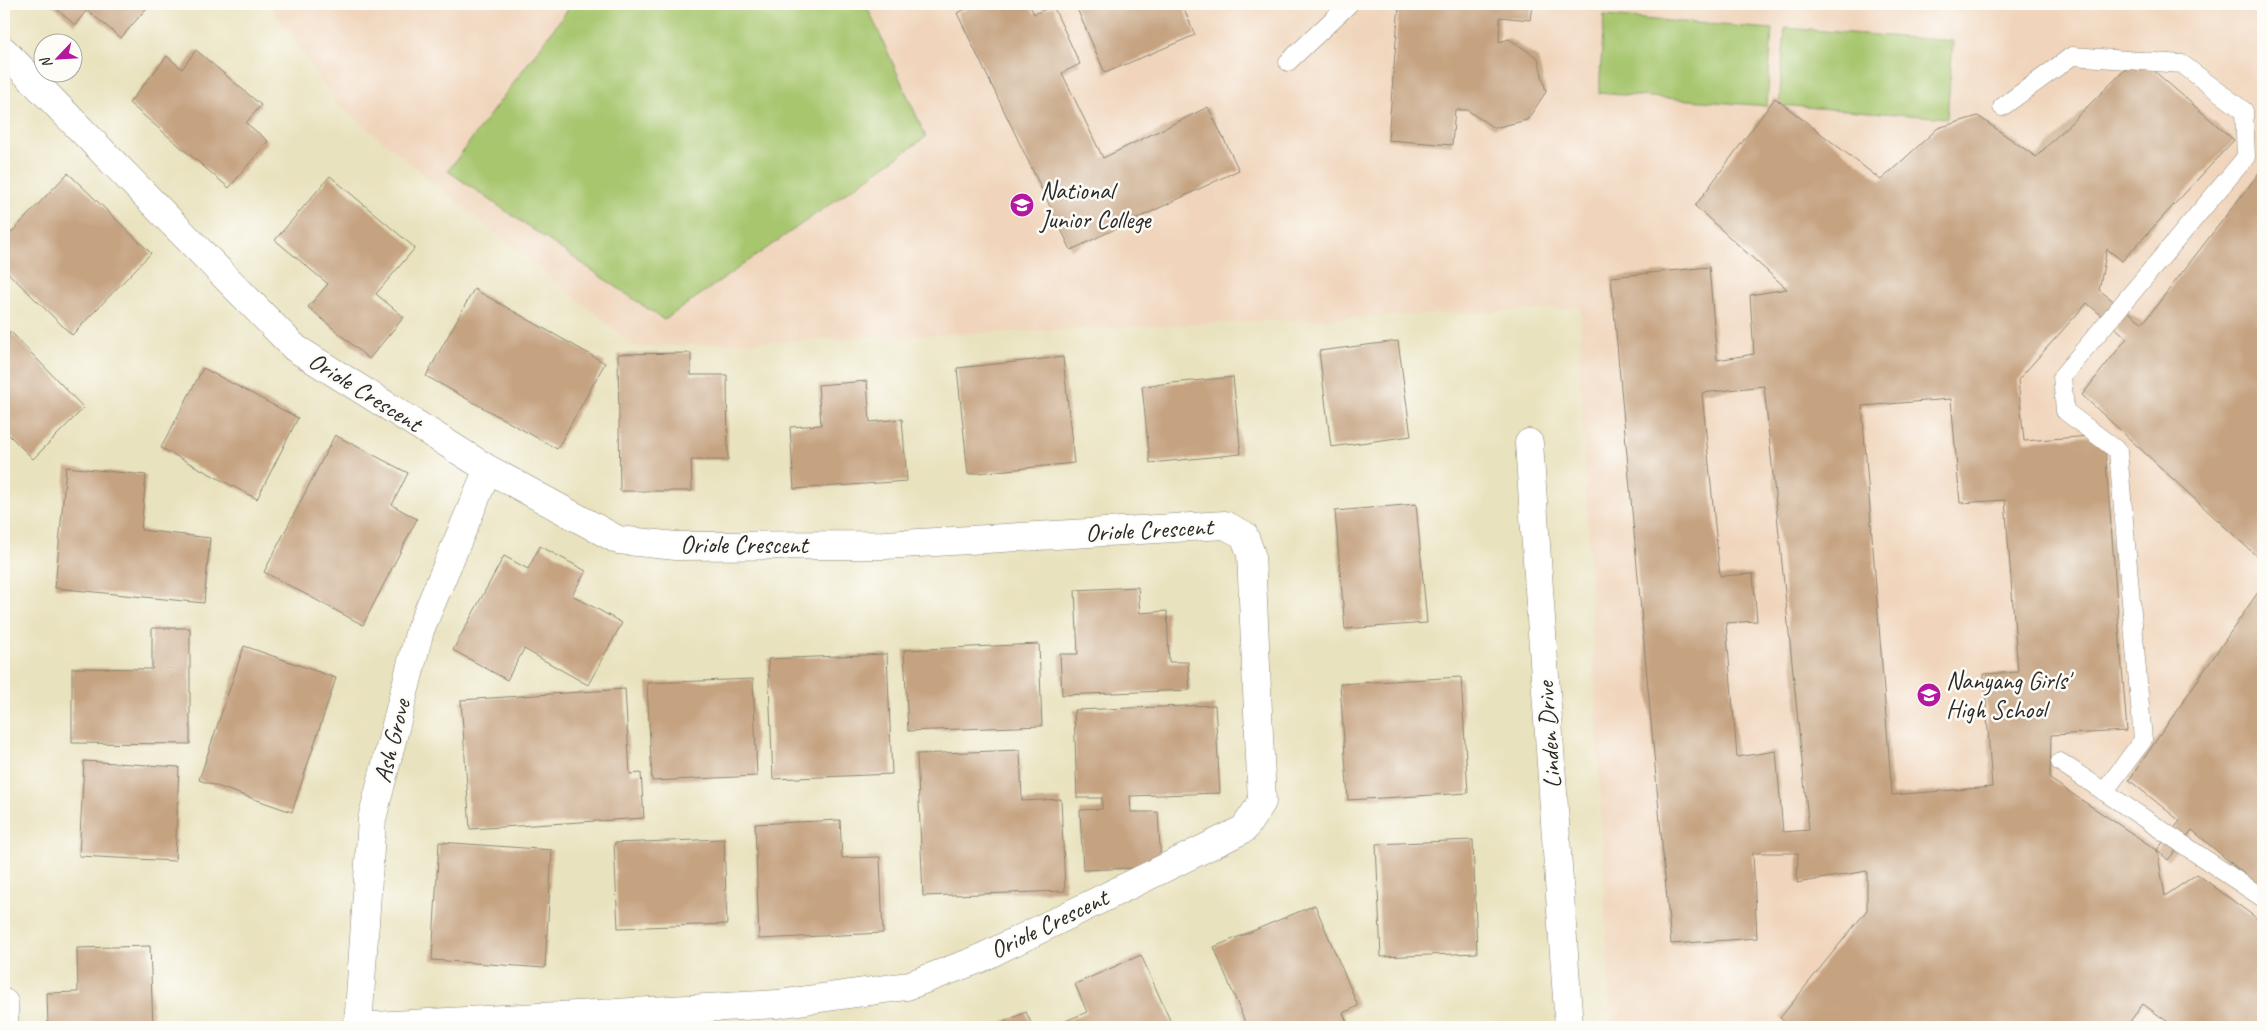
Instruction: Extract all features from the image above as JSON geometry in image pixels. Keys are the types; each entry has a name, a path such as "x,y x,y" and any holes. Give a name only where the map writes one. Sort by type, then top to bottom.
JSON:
{"street":[{"name":"Oriole Crescent","path":"4,51 295,348 488,469 618,540 676,546 885,545 1225,526 1244,535 1251,554 1262,802 1244,829 977,960 907,986 778,1004 357,1027"},
{"name":"Linden Drive","path":"1529,443 1569,1027"},
{"name":"Ash Grove","path":"357,1027 372,819 420,630 488,469"},
{"path":"4,1003 4,1027"}],"lane":[{"path":"1288,62 1348,4"},
{"path":"2002,107 2072,56 2182,64 2244,111 2246,157 2062,376 2065,412 2118,451 2144,740 2104,792"},
{"path":"2060,762 2263,898"}],"shaded area":[{"name":"Nanyang Girls' High School","path":"269,4 2263,4 2263,1027 1611,1027 1580,363 1581,308 636,347 336,103"}],"green space":[{"path":"572,4 866,4 926,137 664,320 448,171"},
{"path":"1604,16 1772,29 1767,106 1599,93"},
{"path":"1785,28 1953,41 1947,118 1779,105"}],"building":[{"path":"51,4 150,4 121,38 87,10 75,25"},
{"path":"977,4 1029,4 1034,14 1053,6 1080,64 1062,73 1103,158 1208,107 1239,170 1071,250 957,13"},
{"path":"1075,4 1157,4 1158,6 1163,4 1182,4 1195,35 1105,73"},
{"path":"1399,4 1532,4 1530,20 1500,17 1499,42 1509,39 1538,58 1546,92 1527,120 1494,128 1467,110 1455,110 1452,145 1388,140"},
{"path":"196,50 261,105 246,123 268,141 229,188 129,103 167,56 182,69"},
{"path":"2138,57 2234,140 2122,261 2107,249 2099,290 2143,323 2263,168 2263,562 2082,395 2127,338 2087,303 2018,380 2024,441 2104,435 2127,731 2051,735 2050,779 2157,850 2165,896 2197,874 2263,923 2263,1025 2262,1027 2175,1027 2143,1004 2126,1027 1790,1027 1780,1018 1867,910 1867,871 1797,883 1798,853 1753,853 1757,938 1671,944 1611,277 1709,267 1717,360 1754,354 1750,295 1787,289 1695,206 1775,98 1881,180 1938,128 1978,116 2036,157","holes":["1764,386 1809,830 1783,832 1776,751 1737,757 1726,623 1757,621 1753,574 1720,576 1702,393","1951,399 1960,503 2005,500 2018,672 1984,674 1992,787 1892,795 1862,406"]},
{"path":"68,173 151,253 72,335 4,269 4,240"},
{"path":"330,176 415,248 376,294 404,317 369,359 308,307 328,284 275,240"},
{"path":"474,289 605,363 557,449 426,376"},
{"path":"11,332 84,408 33,459 4,430 4,339"},
{"path":"1398,341 1411,436 1331,447 1319,351"},
{"path":"691,353 691,375 727,375 728,460 691,460 692,491 620,491 618,354"},
{"path":"1063,357 1074,463 968,474 957,368"},
{"path":"203,368 298,418 257,499 161,448"},
{"path":"1233,377 1241,454 1150,463 1142,386"},
{"path":"867,381 870,422 902,419 907,481 794,489 790,427 821,425 818,385"},
{"path":"335,435 408,473 392,505 417,519 363,625 264,572"},
{"path":"66,467 146,475 141,530 210,538 204,603 55,588"},
{"path":"1416,504 1427,623 1345,629 1335,511"},
{"path":"540,546 586,571 572,595 622,623 588,685 524,649 507,680 453,650 504,556 528,569"},
{"path":"2263,585 2263,890 2192,830 2168,860 2157,850 2180,821 2129,780"},
{"path":"1138,587 1140,613 1167,611 1169,662 1188,662 1190,690 1062,695 1060,654 1078,654 1075,590"},
{"path":"152,628 190,628 190,744 72,743 72,668 152,669"},
{"path":"1039,644 1042,726 908,731 904,650"},
{"path":"244,646 336,678 292,812 199,780"},
{"path":"887,654 892,774 773,779 768,659"},
{"path":"1461,677 1468,793 1348,800 1340,684"},
{"path":"753,679 757,776 652,781 647,683"},
{"path":"625,689 630,774 641,773 644,818 470,829 461,700"},
{"path":"1215,705 1220,793 1130,796 1131,812 1158,812 1161,867 1083,870 1080,810 1102,809 1102,798 1077,798 1074,710"},
{"path":"1020,750 1022,801 1061,799 1065,891 923,896 917,754"},
{"path":"84,761 179,767 175,861 79,856"},
{"path":"840,820 842,858 880,857 883,933 759,939 755,824"},
{"path":"724,839 727,924 618,928 614,843"},
{"path":"1473,840 1477,953 1381,957 1376,844"},
{"path":"439,842 552,850 545,968 432,960"},
{"path":"1315,905 1358,1006 1343,1013 1349,1027 1247,1027 1214,947"},
{"path":"150,946 153,1027 48,1027 47,993 78,992 77,948"},
{"path":"1141,955 1173,1027 1051,1027 1087,1012 1075,984"},
{"path":"1026,1012 1033,1027 992,1027"}],"place":[{"name":"National Junior College","path":"1022,205"},
{"name":"Nanyang Girls' High School","path":"1929,695"}]}
